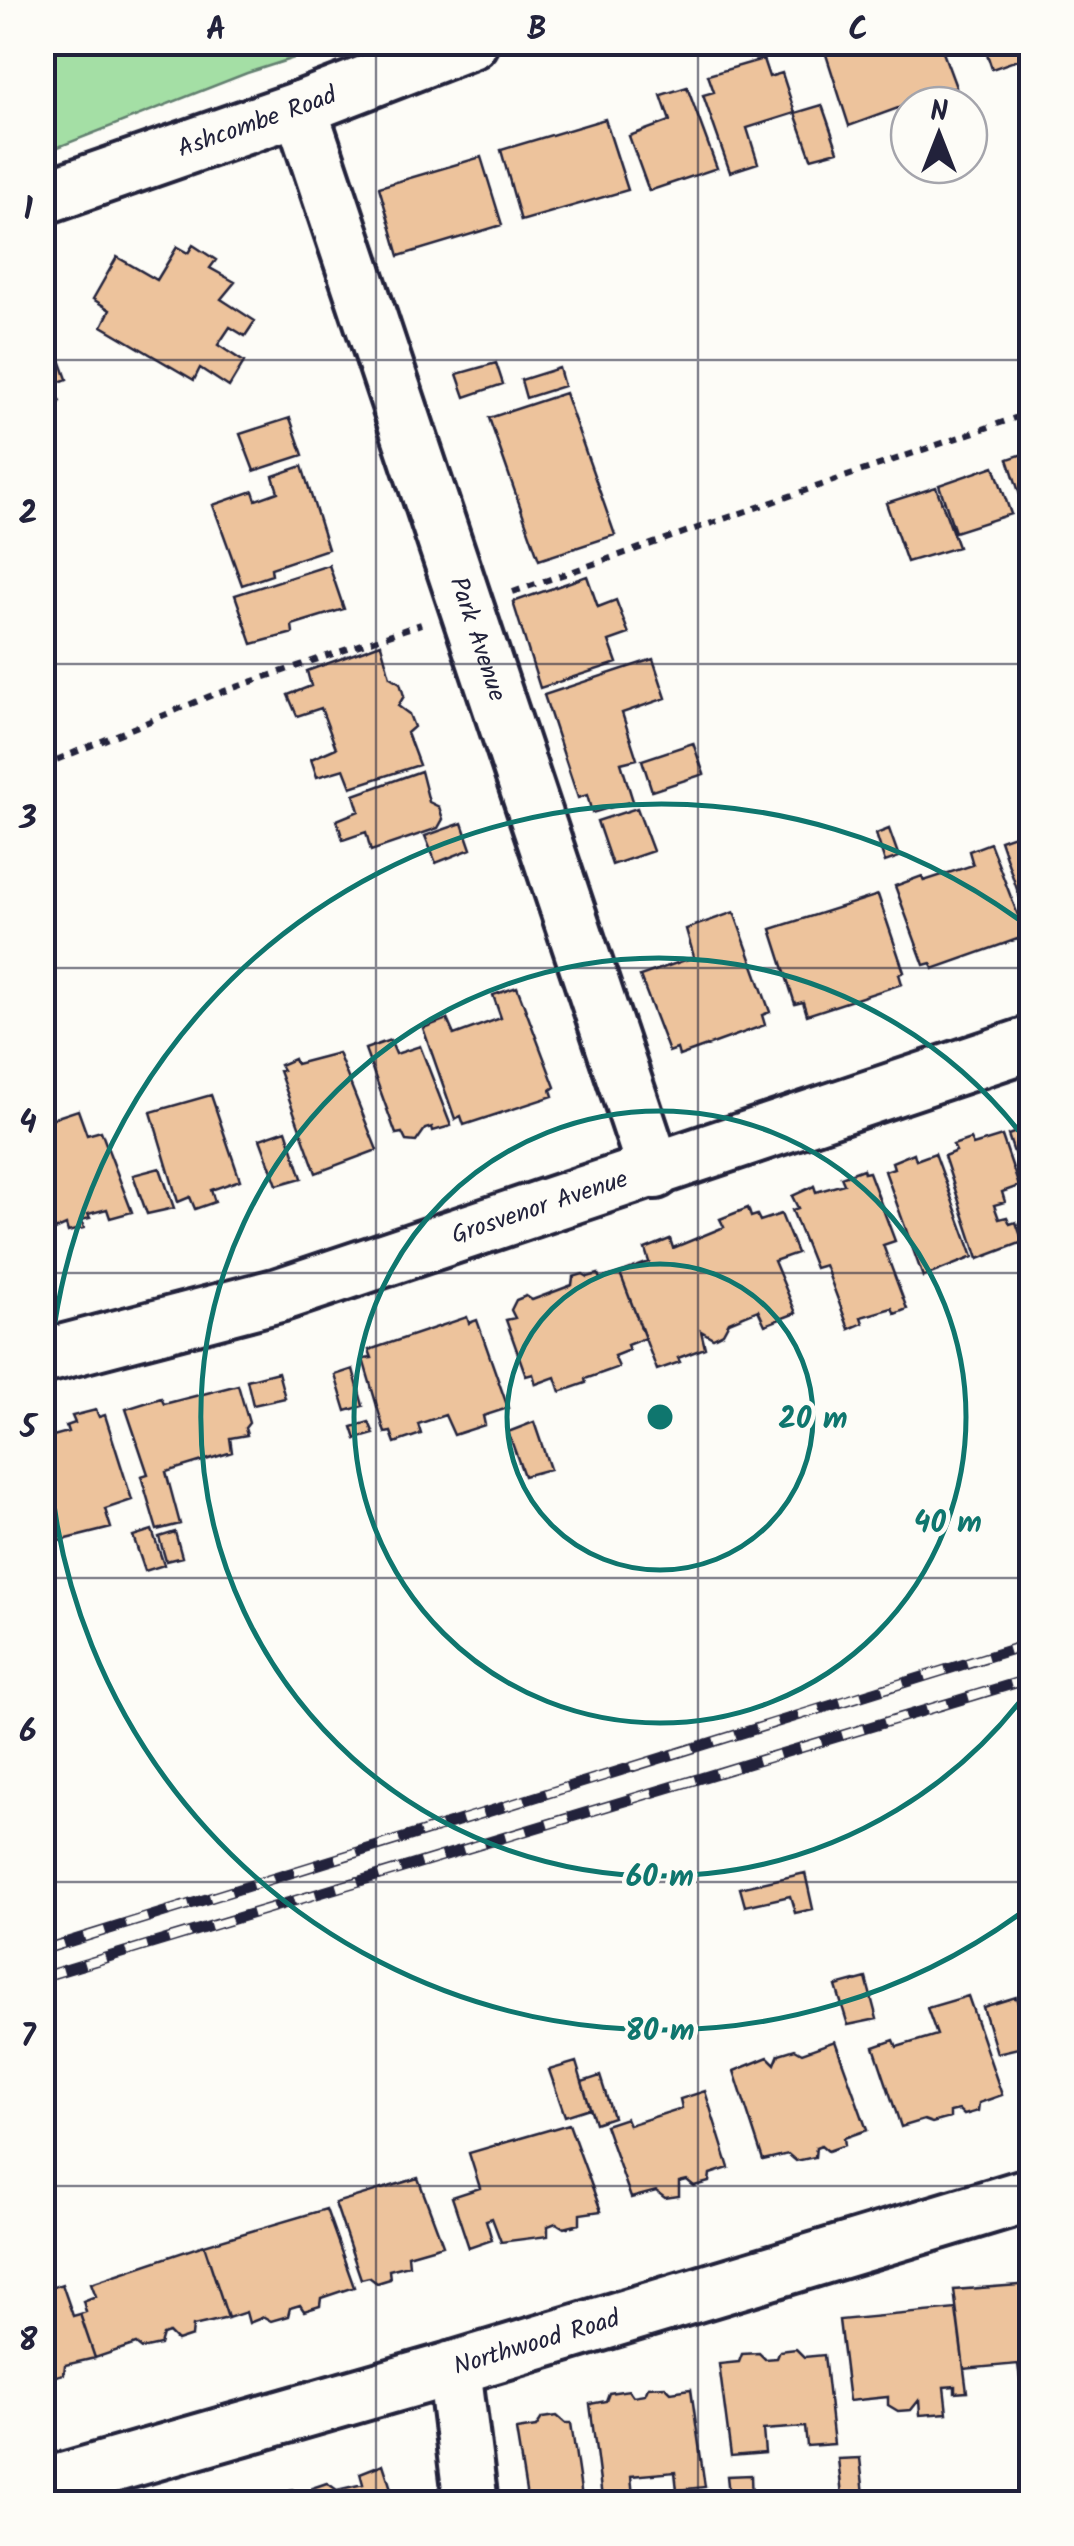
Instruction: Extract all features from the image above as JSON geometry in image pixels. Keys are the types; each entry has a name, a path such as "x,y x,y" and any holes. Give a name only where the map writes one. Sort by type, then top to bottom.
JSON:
{"street":[{"name":"Ashcombe Road","path":"42,198 300,108 471,42"},
{"name":"Park Avenue","path":"300,108 655,1172"},
{"name":"Grosvenor Avenue","path":"42,1357 279,1295 1032,1043"},
{"name":"Northwood Road","path":"42,2486 454,2368 1032,2194"},
{"path":"454,2368 471,2504"}],"path":[{"path":"42,766 210,696 1032,412"}],"green space":[{"path":"43,42 341,43 247,73 43,153"}],"building":[{"path":"822,42 944,42 940,44 955,85 889,85 889,111 849,126"},
{"path":"983,42 1031,42 1032,55 992,69"},
{"path":"763,59 769,77 782,73 795,113 747,128 758,163 730,172 703,95 714,92 708,75"},
{"path":"687,87 717,168 649,191 629,136 670,121 661,95"},
{"path":"822,105 838,151 811,158 795,113"},
{"path":"605,119 628,190 521,221 501,150"},
{"path":"481,157 502,225 399,256 379,187"},
{"path":"193,245 216,260 210,268 235,282 221,299 255,321 245,336 230,327 218,345 244,362 229,387 200,368 194,380 102,326 110,310 93,299 117,257 157,280 177,247 188,253"},
{"path":"42,310 67,379 52,385 60,402 56,412 42,416"},
{"path":"496,363 503,384 465,397 457,374"},
{"path":"559,368 564,386 526,398 521,380"},
{"path":"565,393 615,535 539,560 489,418"},
{"path":"290,418 303,455 254,471 240,434"},
{"path":"1032,451 1032,498 1022,501 1008,459"},
{"path":"302,466 328,549 271,568 272,575 242,585 213,505 253,491 256,500 278,492 273,476"},
{"path":"994,466 1011,514 955,532 939,485"},
{"path":"936,487 958,547 907,562 886,503"},
{"path":"329,565 344,609 292,625 293,633 252,644 235,595"},
{"path":"587,576 598,607 616,600 629,634 609,641 617,663 540,688 513,602"},
{"path":"381,644 390,677 400,683 404,696 398,706 409,714 414,727 407,733 419,765 351,787 344,769 317,777 311,759 336,748 321,708 297,716 288,695 311,686 307,671"},
{"path":"653,659 666,698 622,713 637,759 621,763 633,801 592,813 587,795 578,798 544,695"},
{"path":"693,743 704,774 652,791 642,760"},
{"path":"421,771 429,802 439,807 443,819 438,828 371,851 366,832 343,840 337,820 359,811 354,795"},
{"path":"637,808 653,851 612,865 597,821"},
{"path":"462,823 471,849 436,863 425,836"},
{"path":"889,829 899,857 885,862 876,834"},
{"path":"1032,829 1032,933 1000,840"},
{"path":"990,843 1026,936 933,969 931,963 924,965 895,886 973,865 969,851"},
{"path":"878,895 904,972 899,974 902,984 807,1015 803,1002 795,1004 771,929"},
{"path":"734,912 770,1012 762,1015 765,1025 679,1056 677,1049 669,1052 640,976 694,957 686,929"},
{"path":"517,987 555,1087 551,1090 553,1096 464,1125 461,1116 455,1119 423,1028 447,1019 454,1035 501,1018 493,995"},
{"path":"390,1040 396,1054 420,1046 451,1126 425,1129 416,1142 406,1141 402,1133 396,1134 365,1049"},
{"path":"338,1053 377,1150 316,1173 280,1065 294,1059 296,1064"},
{"path":"211,1095 240,1180 211,1190 215,1202 195,1209 190,1197 178,1202 151,1112"},
{"path":"78,1110 87,1135 101,1131 132,1212 110,1218 107,1209 88,1214 90,1218 81,1220 84,1228 68,1232 66,1225 55,1230 42,1193 42,1122"},
{"path":"1032,1126 1032,1206 1008,1135"},
{"path":"286,1130 302,1178 277,1185 260,1139"},
{"path":"1002,1136 1019,1186 1002,1192 1005,1202 994,1205 999,1219 1007,1217 1010,1224 1016,1222 1023,1242 978,1259 944,1156 956,1151 953,1145 970,1139 973,1145"},
{"path":"914,1153 916,1160 935,1153 973,1257 923,1277 885,1171 894,1168 892,1162"},
{"path":"160,1168 174,1208 147,1214 133,1175"},
{"path":"863,1169 864,1173 869,1172 895,1241 883,1245 907,1309 895,1314 892,1308 861,1317 863,1323 849,1329 825,1265 815,1268 792,1210 798,1208 792,1196 814,1186 816,1192 844,1184 841,1177"},
{"path":"748,1208 751,1217 757,1215 760,1221 781,1214 797,1253 774,1261 796,1313 765,1325 758,1310 729,1322 723,1333 713,1338 701,1331 705,1348 657,1370 620,1273 649,1262 645,1249 670,1239 673,1248 724,1227 720,1219"},
{"path":"620,1273 645,1338 614,1356 619,1367 560,1392 555,1377 536,1384 533,1374 526,1376 506,1320 515,1318 511,1310 516,1300 526,1296 532,1300 572,1285 573,1277 583,1274 598,1274 600,1279"},
{"path":"467,1317 469,1323 477,1320 508,1408 483,1416 485,1425 454,1435 445,1415 418,1424 421,1434 395,1443 391,1432 385,1433 363,1359 372,1358 369,1350"},
{"path":"353,1369 363,1406 346,1411 335,1375"},
{"path":"278,1372 285,1398 253,1405 247,1380"},
{"path":"238,1385 249,1423 245,1428 247,1435 230,1438 232,1452 166,1472 180,1524 157,1530 141,1476 148,1474 126,1409 161,1398 164,1404"},
{"path":"96,1410 99,1417 105,1415 132,1500 105,1509 111,1528 55,1542 49,1519 42,1521 42,1439 68,1432 66,1426 75,1423 72,1416"},
{"path":"369,1422 374,1434 356,1439 352,1427"},
{"path":"534,1422 550,1469 524,1476 508,1432"},
{"path":"152,1530 164,1565 145,1571 133,1536"},
{"path":"175,1532 182,1557 166,1561 159,1537"},
{"path":"805,1873 813,1909 795,1913 790,1896 745,1906 740,1888"},
{"path":"866,1978 877,2019 848,2025 836,1986"},
{"path":"968,1996 1002,2095 979,2103 978,2111 964,2115 959,2110 950,2112 950,2118 901,2127 874,2047 894,2040 897,2047 937,2035 927,2008"},
{"path":"1016,1997 1031,2045 997,2053 983,2007"},
{"path":"835,2041 867,2130 844,2138 845,2145 828,2151 821,2145 816,2147 815,2157 796,2161 788,2154 763,2160 734,2071 768,2057 775,2064 779,2054 795,2049 802,2053"},
{"path":"576,2062 590,2108 565,2116 549,2070"},
{"path":"600,2076 613,2117 595,2123 582,2082"},
{"path":"705,2091 729,2168 710,2174 709,2182 694,2186 687,2180 679,2182 679,2196 665,2198 656,2191 631,2198 605,2125 626,2118 629,2125 682,2108 680,2099"},
{"path":"569,2124 601,2211 580,2214 580,2224 548,2226 548,2236 501,2242 492,2218 486,2220 492,2240 469,2248 452,2197 480,2188 469,2153"},
{"path":"418,2178 443,2245 408,2255 409,2265 389,2270 390,2279 377,2283 369,2277 361,2279 335,2203"},
{"path":"326,2209 354,2287 321,2298 320,2306 304,2311 300,2305 290,2308 288,2316 271,2321 264,2317 249,2323 246,2312 228,2318 204,2245"},
{"path":"204,2245 228,2318 193,2326 192,2336 177,2341 169,2333 163,2335 160,2345 142,2349 136,2344 95,2358 80,2314 86,2312 83,2301 96,2296 91,2283"},
{"path":"42,2272 48,2289 62,2284 73,2316 80,2314 95,2358 65,2365 64,2374 48,2378 42,2373"},
{"path":"1032,2284 1032,2392 1022,2393 1018,2364 964,2369 954,2290"},
{"path":"956,2309 967,2392 955,2393 955,2386 944,2387 947,2413 920,2415 919,2400 911,2410 898,2411 888,2405 888,2397 849,2401 839,2320"},
{"path":"796,2349 804,2357 824,2355 834,2444 807,2446 805,2427 763,2430 765,2453 731,2456 719,2364 739,2362 742,2354 777,2358 780,2351"},
{"path":"665,2386 671,2392 691,2389 705,2487 677,2490 675,2472 631,2476 633,2496 602,2498 590,2404 606,2401 609,2393 629,2390 633,2396 645,2394 648,2387"},
{"path":"557,2416 571,2423 583,2504 528,2504 516,2430 536,2427 542,2418"},
{"path":"860,2458 865,2504 843,2504 838,2459"},
{"path":"383,2464 396,2504 305,2504 303,2500 311,2497 312,2488 327,2483 337,2490 363,2484 360,2473"},
{"path":"751,2475 752,2504 730,2504 727,2476"},
{"path":"293,2490 298,2504 237,2504 253,2495 262,2499"},
{"path":"700,2496 724,2496 725,2504 701,2504"}],"railway":[{"path":"42,1950 1032,1643"},
{"path":"42,1977 1032,1678"}]}
